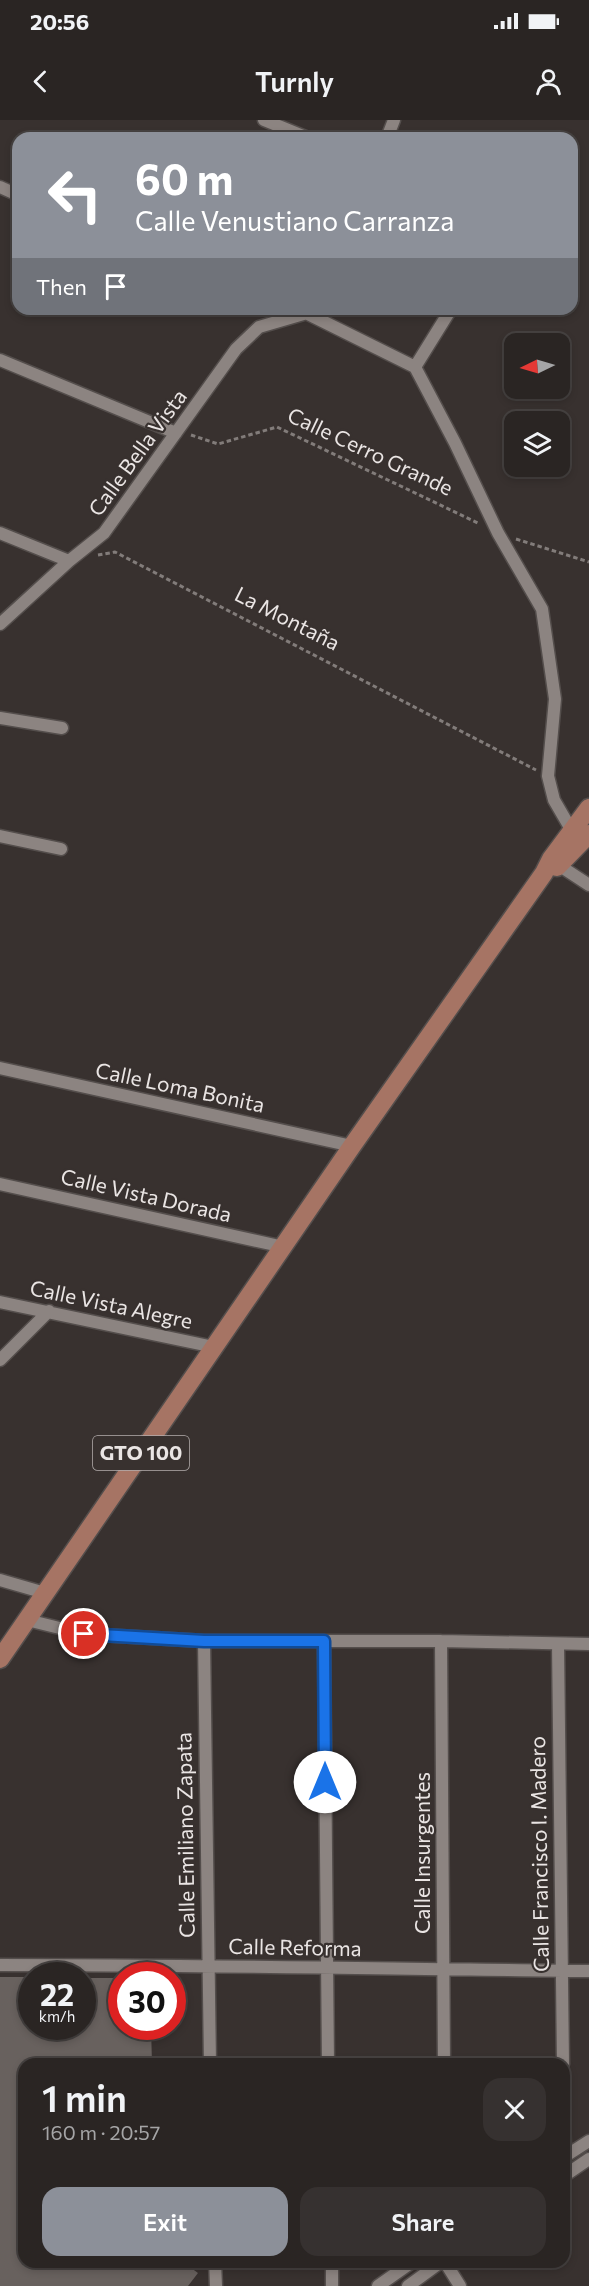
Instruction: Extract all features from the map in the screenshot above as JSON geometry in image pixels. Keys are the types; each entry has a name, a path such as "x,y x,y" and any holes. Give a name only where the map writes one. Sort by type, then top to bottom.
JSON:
{"main road":[{"name":"GTO 100","path":"0,1659 352,1146 551,866 580,833 589,808"}],"street":[{"path":"264,120 293,132"},
{"name":"Calle Bella Vista","path":"0,624 69,561 104,533 236,349 260,327 292,315"},
{"path":"315,315 415,367 498,533 542,609 555,699 548,776 554,800 580,833"},
{"path":"415,367 447,315"},
{"path":"0,360 176,433"},
{"path":"0,533 69,561"},
{"path":"0,718 62,728"},
{"path":"0,836 62,849"},
{"path":"551,866 589,885"},
{"name":"Calle Loma Bonita","path":"0,1068 352,1146"},
{"name":"Calle Vista Dorada","path":"0,1184 284,1246"},
{"name":"Calle Vista Alegre","path":"0,1302 214,1347"},
{"path":"0,1360 49,1311"},
{"path":"0,1580 45,1593"},
{"path":"27,1620 84,1634 204,1641 441,1641 589,1644"},
{"name":"Calle Emiliano Zapata","path":"204,1641 210,2058"},
{"path":"324,1641 328,2058"},
{"name":"Calle Insurgentes","path":"441,1641 444,2058"},
{"name":"Calle Francisco I. Madero","path":"558,1644 563,2058"},
{"name":"Calle Reforma","path":"0,1965 207,1965 326,1969 589,1971"},
{"path":"570,2153 589,2141"},
{"path":"570,2172 589,2159"},
{"path":"215,2268 216,2286"},
{"path":"332,2268 332,2286"},
{"path":"378,2286 404,2268"},
{"path":"408,2286 434,2268"},
{"path":"447,2268 460,2286"}],"path":[{"name":"Calle Cerro Grande","path":"176,433 199,436 218,444 277,427 498,533 589,562"},
{"name":"La Montaña","path":"69,561 115,552 548,776"}],"building":[{"path":"0,1977 18,1977 18,2040 96,2040 96,1978 108,1978 108,2040 151,2040 152,2058 18,2058 18,2268 191,2268 198,2273 188,2286 0,2286"}],"route":[{"path":"84,1634 204,1641 324,1641 325,1782"}]}
